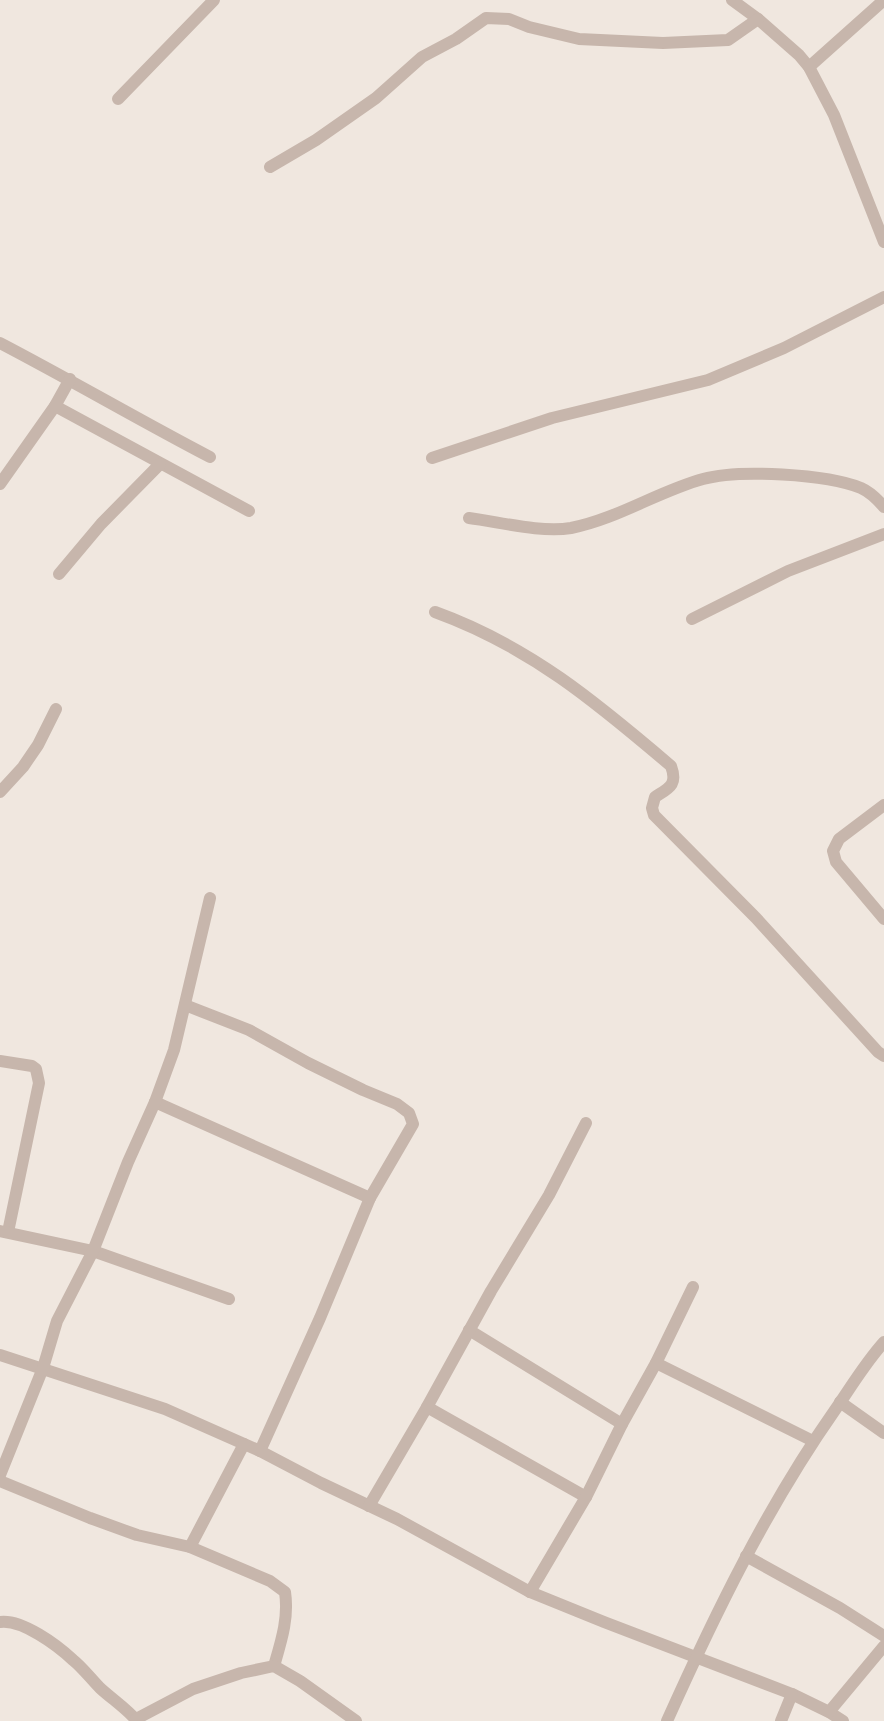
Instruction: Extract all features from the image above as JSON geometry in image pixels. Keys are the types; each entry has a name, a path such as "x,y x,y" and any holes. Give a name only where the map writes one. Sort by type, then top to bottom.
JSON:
{"street":[{"path":"118,100 214,0"},
{"path":"732,0 758,19 809,66 834,115 884,242"},
{"path":"809,66 884,0"},
{"path":"270,167 316,140 376,98 422,57 456,39 486,18 509,19 528,27 579,39 664,44 728,40 758,19"},
{"path":"432,458 552,418 708,380 784,348 884,296"},
{"path":"0,343 70,379 140,421 210,457"},
{"path":"0,484 55,406 70,379"},
{"path":"55,406 160,464 249,510"},
{"path":"59,574 101,524 160,464"},
{"path":"469,518 549,530 571,528 622,511 699,480 724,475 750,474 818,478 862,488 884,507"},
{"path":"692,619 788,571 884,534"},
{"path":"435,612 501,640 527,654 569,682 671,766 675,777 672,784 654,796 652,808 654,815 756,918 878,1052 884,1056"},
{"path":"0,792 23,767 38,745 56,708"},
{"path":"884,805 839,839 833,850 836,862 884,919"},
{"path":"0,1475 43,1368 57,1321 93,1251 128,1162 156,1102 174,1050 210,898"},
{"path":"185,1004 249,1030 308,1063 363,1090 397,1104 409,1113 413,1124 370,1198 320,1318 260,1451"},
{"path":"0,1061 32,1066 36,1069 39,1082 4,1232 93,1251 229,1299"},
{"path":"156,1102 370,1198"},
{"path":"369,1506 427,1407 469,1330 549,1195 586,1123"},
{"path":"530,1592 586,1497 622,1424 656,1363 693,1287"},
{"path":"469,1330 622,1424"},
{"path":"667,1721 746,1556 813,1441 884,1342"},
{"path":"0,1355 165,1409 260,1451 397,1519 530,1592 792,1694 843,1721"},
{"path":"656,1363 813,1441"},
{"path":"840,1402 884,1433"},
{"path":"427,1407 586,1497"},
{"path":"190,1547 244,1444"},
{"path":"0,1481 137,1535 190,1547 270,1581 285,1592 287,1606 286,1619 274,1666"},
{"path":"746,1556 840,1608 884,1636"},
{"path":"0,1622 18,1623 34,1631 74,1660 90,1679 136,1720 194,1688 241,1673 274,1666 300,1681 356,1721"},
{"path":"829,1712 884,1646"},
{"path":"781,1721 792,1694"}]}
